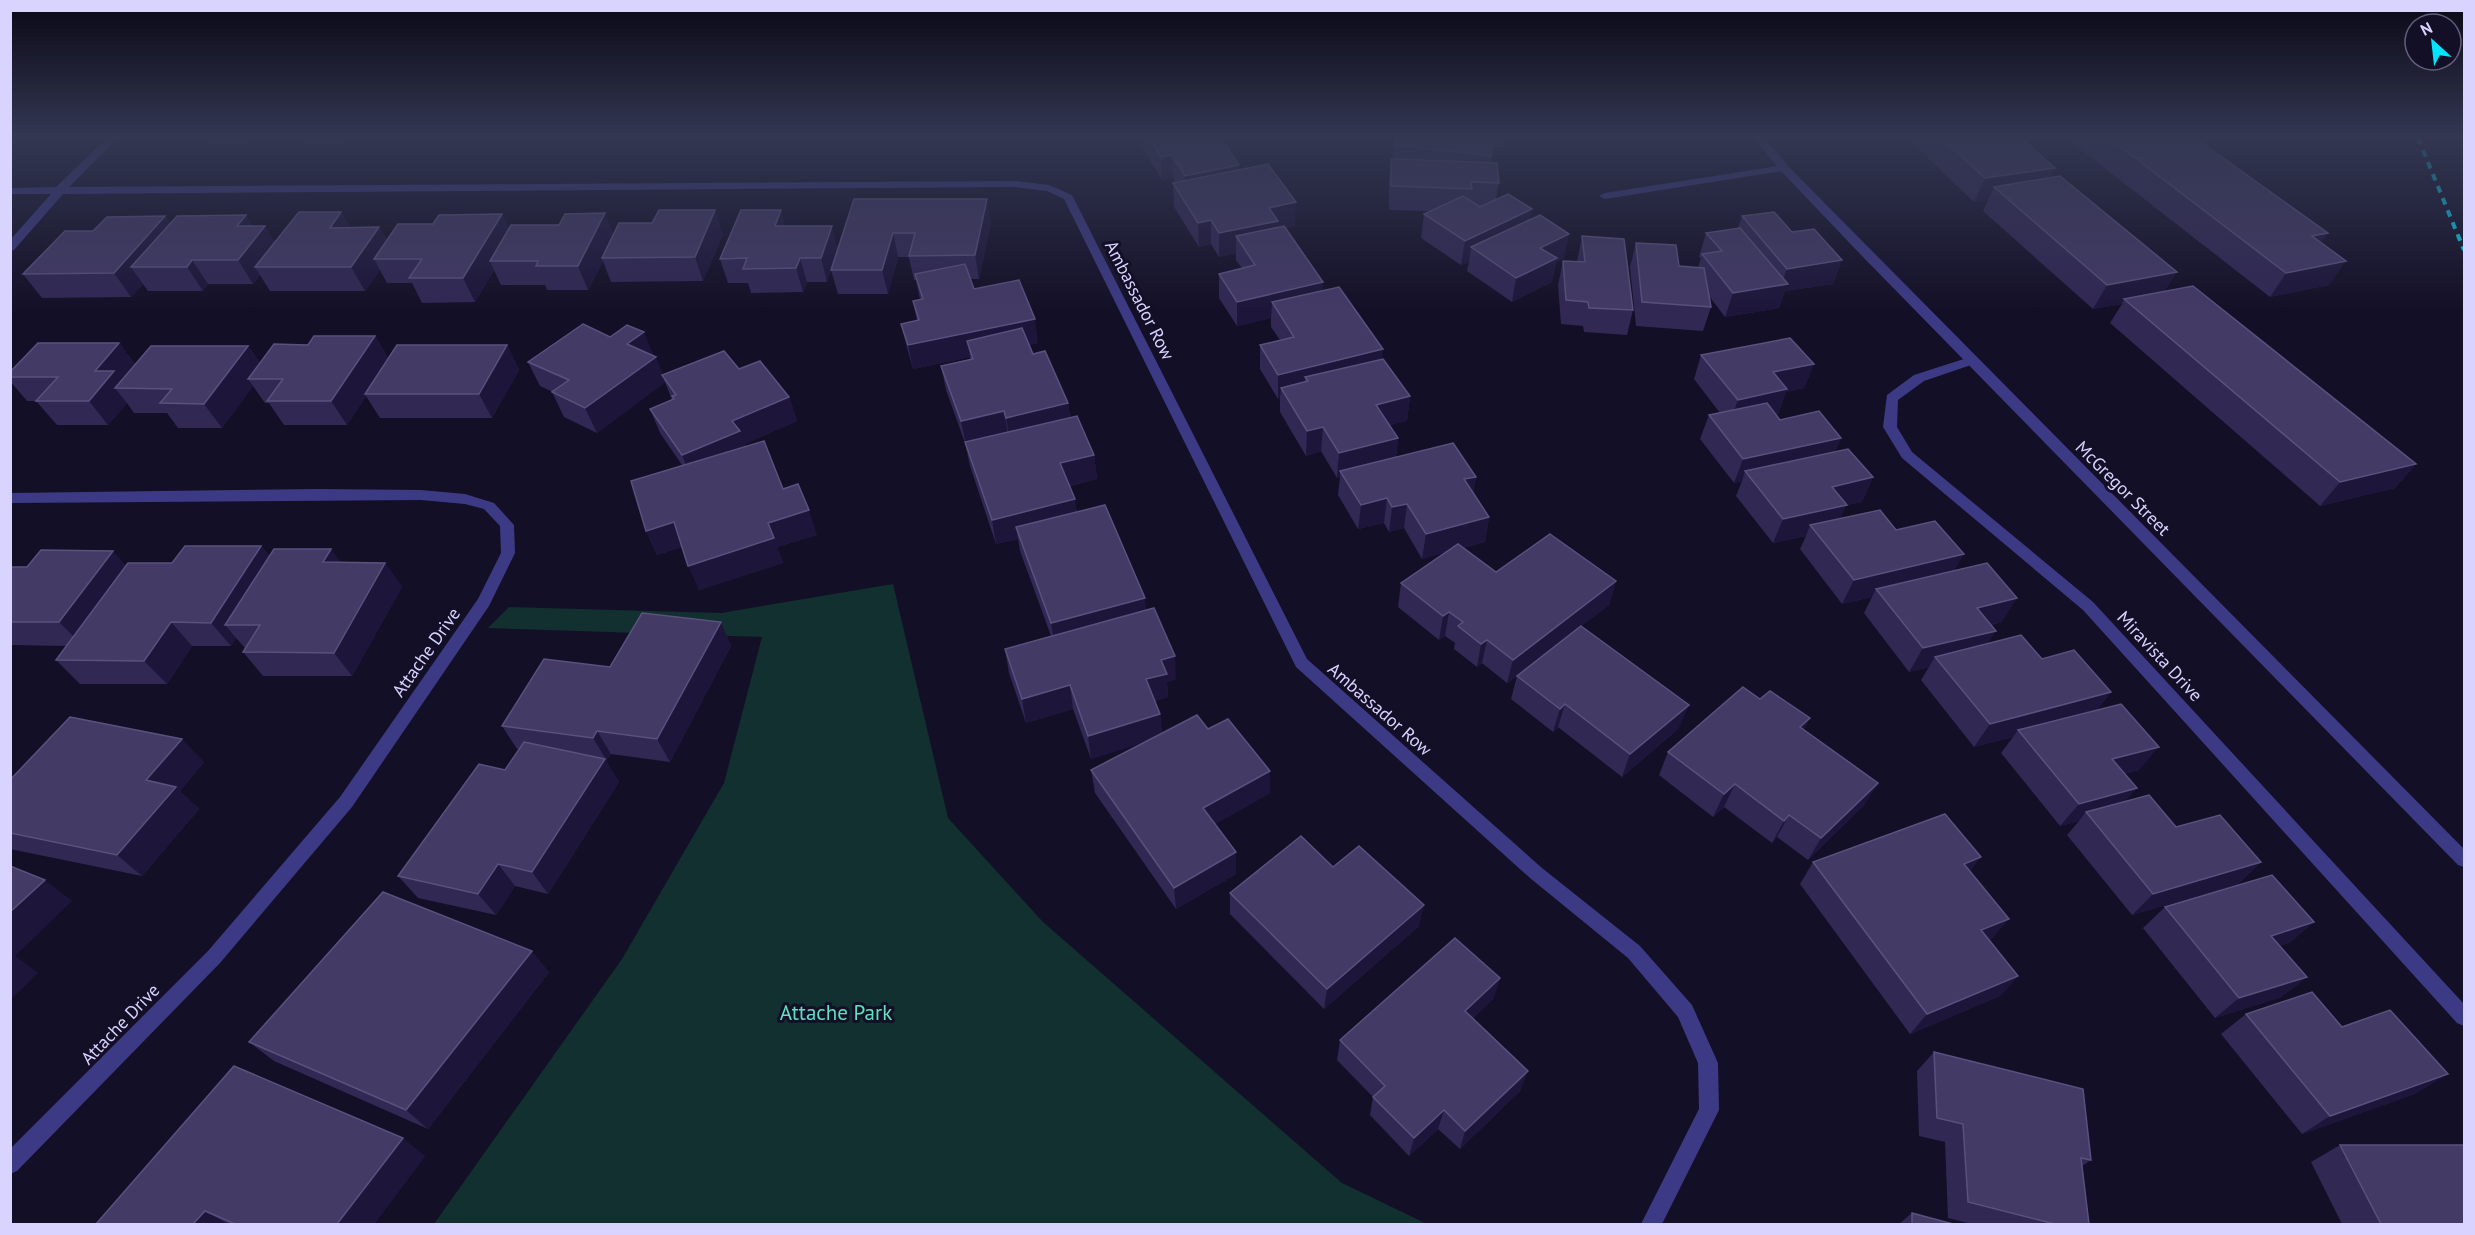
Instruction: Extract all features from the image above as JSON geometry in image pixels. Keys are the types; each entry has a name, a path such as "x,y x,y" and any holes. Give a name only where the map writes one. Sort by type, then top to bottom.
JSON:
{"street":[{"path":"10,248 55,196"},
{"name":"Ambassador Row","path":"1065,196 1068,197 1300,663 1536,873 1635,952 1685,1011 1708,1063 1710,1110 1651,1224"},
{"name":"McGregor Street","path":"1811,196 1970,361 2183,573 2464,860"},
{"name":"Miravista Drive","path":"1970,361 1919,378 1892,398 1890,427 1907,455 2088,606 2464,1017"},
{"name":"Attache Drive","path":"10,498 317,494 421,495 465,499 489,506 507,525 508,553 484,602 346,802 214,957 10,1164"}],"green space":[{"name":"Attache Park","path":"893,584 948,818 1043,922 1342,1183 1427,1224 434,1224 622,959 724,783 762,637 488,628 509,607 721,613"}],"building":[{"path":"1181,196 1291,196 1296,202 1269,208 1278,221 1219,233 1211,220 1198,223"},
{"path":"1463,196 1480,207 1504,196 1511,196 1532,209 1465,241 1424,214"},
{"path":"2004,196 2084,196 2177,272 2107,285"},
{"path":"2185,196 2276,196 2328,233 2312,236 2346,261 2286,273"},
{"path":"854,199 987,199 975,255 909,256 915,233 893,233 882,270 831,270"},
{"path":"659,210 715,210 695,257 602,258 619,223 652,223"},
{"path":"741,210 781,210 775,226 832,226 821,258 800,258 796,268 743,269 747,258 720,259"},
{"path":"299,212 341,212 330,228 379,227 351,267 255,267"},
{"path":"1774,212 1792,232 1814,229 1842,260 1787,269 1742,216"},
{"path":"605,213 578,266 536,266 538,261 490,261 511,225 559,225 565,214"},
{"path":"502,214 463,278 409,278 422,259 374,259 398,224 433,224 439,215"},
{"path":"246,215 237,226 265,226 238,260 192,260 187,267 131,267 177,216"},
{"path":"1540,215 1569,234 1540,248 1557,258 1516,278 1471,247"},
{"path":"165,216 114,273 23,274 65,231 93,231 107,217"},
{"path":"1284,226 1323,282 1237,302 1219,274 1255,265 1236,236"},
{"path":"1740,228 1788,284 1733,293 1702,254 1722,251 1706,233"},
{"path":"1582,236 1624,239 1633,310 1589,308 1588,302 1566,300 1563,261 1585,262"},
{"path":"1636,243 1676,245 1679,266 1704,268 1711,307 1642,302"},
{"path":"965,264 974,289 1019,280 1035,319 908,345 901,324 919,320 913,301 923,299 915,274"},
{"path":"2193,286 2416,464 2340,482 2124,299"},
{"path":"1339,287 1383,349 1278,375 1260,345 1294,337 1272,302"},
{"path":"583,324 610,337 627,325 644,332 627,344 656,357 585,408 552,392 569,380 528,362"},
{"path":"1022,328 1033,354 1045,351 1068,403 1006,418 1004,411 961,421 941,366 973,359 967,341"},
{"path":"314,336 375,336 331,401 267,401 283,379 248,379 274,344 308,345"},
{"path":"1790,338 1814,364 1773,372 1787,389 1738,400 1701,355"},
{"path":"38,343 119,343 95,371 114,371 89,401 36,401 58,377 10,377 10,372"},
{"path":"397,345 507,345 479,394 365,394"},
{"path":"151,346 248,346 204,404 160,403 172,389 115,388"},
{"path":"724,351 739,369 760,361 789,397 732,421 740,431 682,455 650,409 674,399 672,396 676,395 662,375"},
{"path":"1383,359 1410,396 1376,405 1398,438 1339,453 1323,427 1307,431 1281,388 1308,381 1305,377"},
{"path":"1767,403 1780,420 1819,411 1841,438 1743,459 1709,415"},
{"path":"1077,416 1094,455 1060,463 1075,499 992,520 965,442"},
{"path":"764,441 783,489 798,484 809,510 768,523 774,538 688,566 674,522 646,531 631,481"},
{"path":"1453,443 1476,477 1464,479 1489,517 1426,534 1407,504 1392,507 1387,498 1361,505 1340,471"},
{"path":"1848,449 1873,477 1832,487 1847,505 1783,519 1745,471"},
{"path":"1105,505 1145,598 1051,623 1016,527"},
{"path":"1880,510 1896,530 1935,521 1964,554 1854,580 1810,525"},
{"path":"1550,534 1616,581 1513,660 1487,640 1481,644 1458,626 1463,622 1449,612 1443,616 1401,583 1458,544 1496,572"},
{"path":"185,546 261,546 211,623 171,622 144,661 56,660 128,563 172,563"},
{"path":"274,549 331,549 323,562 385,563 334,653 243,652 260,625 225,625"},
{"path":"41,550 113,551 59,622 10,622 10,567 27,567"},
{"path":"1987,563 2017,598 1977,608 1996,631 1923,648 1876,589"},
{"path":"1154,608 1175,656 1161,660 1167,674 1146,679 1160,714 1088,736 1070,685 1022,699 1005,649"},
{"path":"642,613 721,622 657,739 597,731 593,738 502,726 544,659 610,667"},
{"path":"1581,626 1689,705 1630,754 1565,704 1560,709 1517,676"},
{"path":"2021,635 2042,659 2074,650 2111,692 1990,724 1935,657"},
{"path":"1743,687 1760,699 1770,691 1810,718 1800,727 1878,783 1821,838 1789,815 1784,821 1735,784 1724,794 1668,752"},
{"path":"2121,704 2159,747 2112,759 2137,788 2079,804 2018,730"},
{"path":"1197,715 1208,729 1228,719 1270,771 1203,808 1236,852 1174,888 1091,770"},
{"path":"70,717 182,739 146,780 176,787 117,855 10,833 10,780"},
{"path":"524,742 605,759 532,872 498,864 478,894 398,876 479,764 505,770"},
{"path":"2149,795 2176,827 2220,815 2261,862 2153,894 2086,812"},
{"path":"1945,814 1981,857 1964,864 2009,919 1981,930 2018,976 1927,1014 1813,862"},
{"path":"1301,836 1333,867 1359,846 1424,905 1327,989 1230,893"},
{"path":"10,866 45,880 10,912"},
{"path":"2272,875 2314,922 2271,936 2307,977 2239,998 2165,907"},
{"path":"383,892 532,951 406,1110 249,1042"},
{"path":"1455,938 1500,978 1465,1011 1528,1071 1465,1131 1444,1110 1414,1138 1373,1097 1385,1086 1340,1040"},
{"path":"2312,992 2342,1027 2390,1010 2448,1074 2330,1116 2246,1014"},
{"path":"1934,1052 2083,1089 2091,1160 2081,1158 2089,1224 2055,1224 1968,1202 1963,1124 1937,1118"},
{"path":"234,1066 403,1138 337,1224 235,1224 205,1211 193,1224 96,1224"},
{"path":"2340,1145 2464,1145 2464,1224 2381,1224"},
{"path":"1912,1213 1953,1224 1912,1224"}],"railway":[{"path":"2442,196 2464,250"}]}
